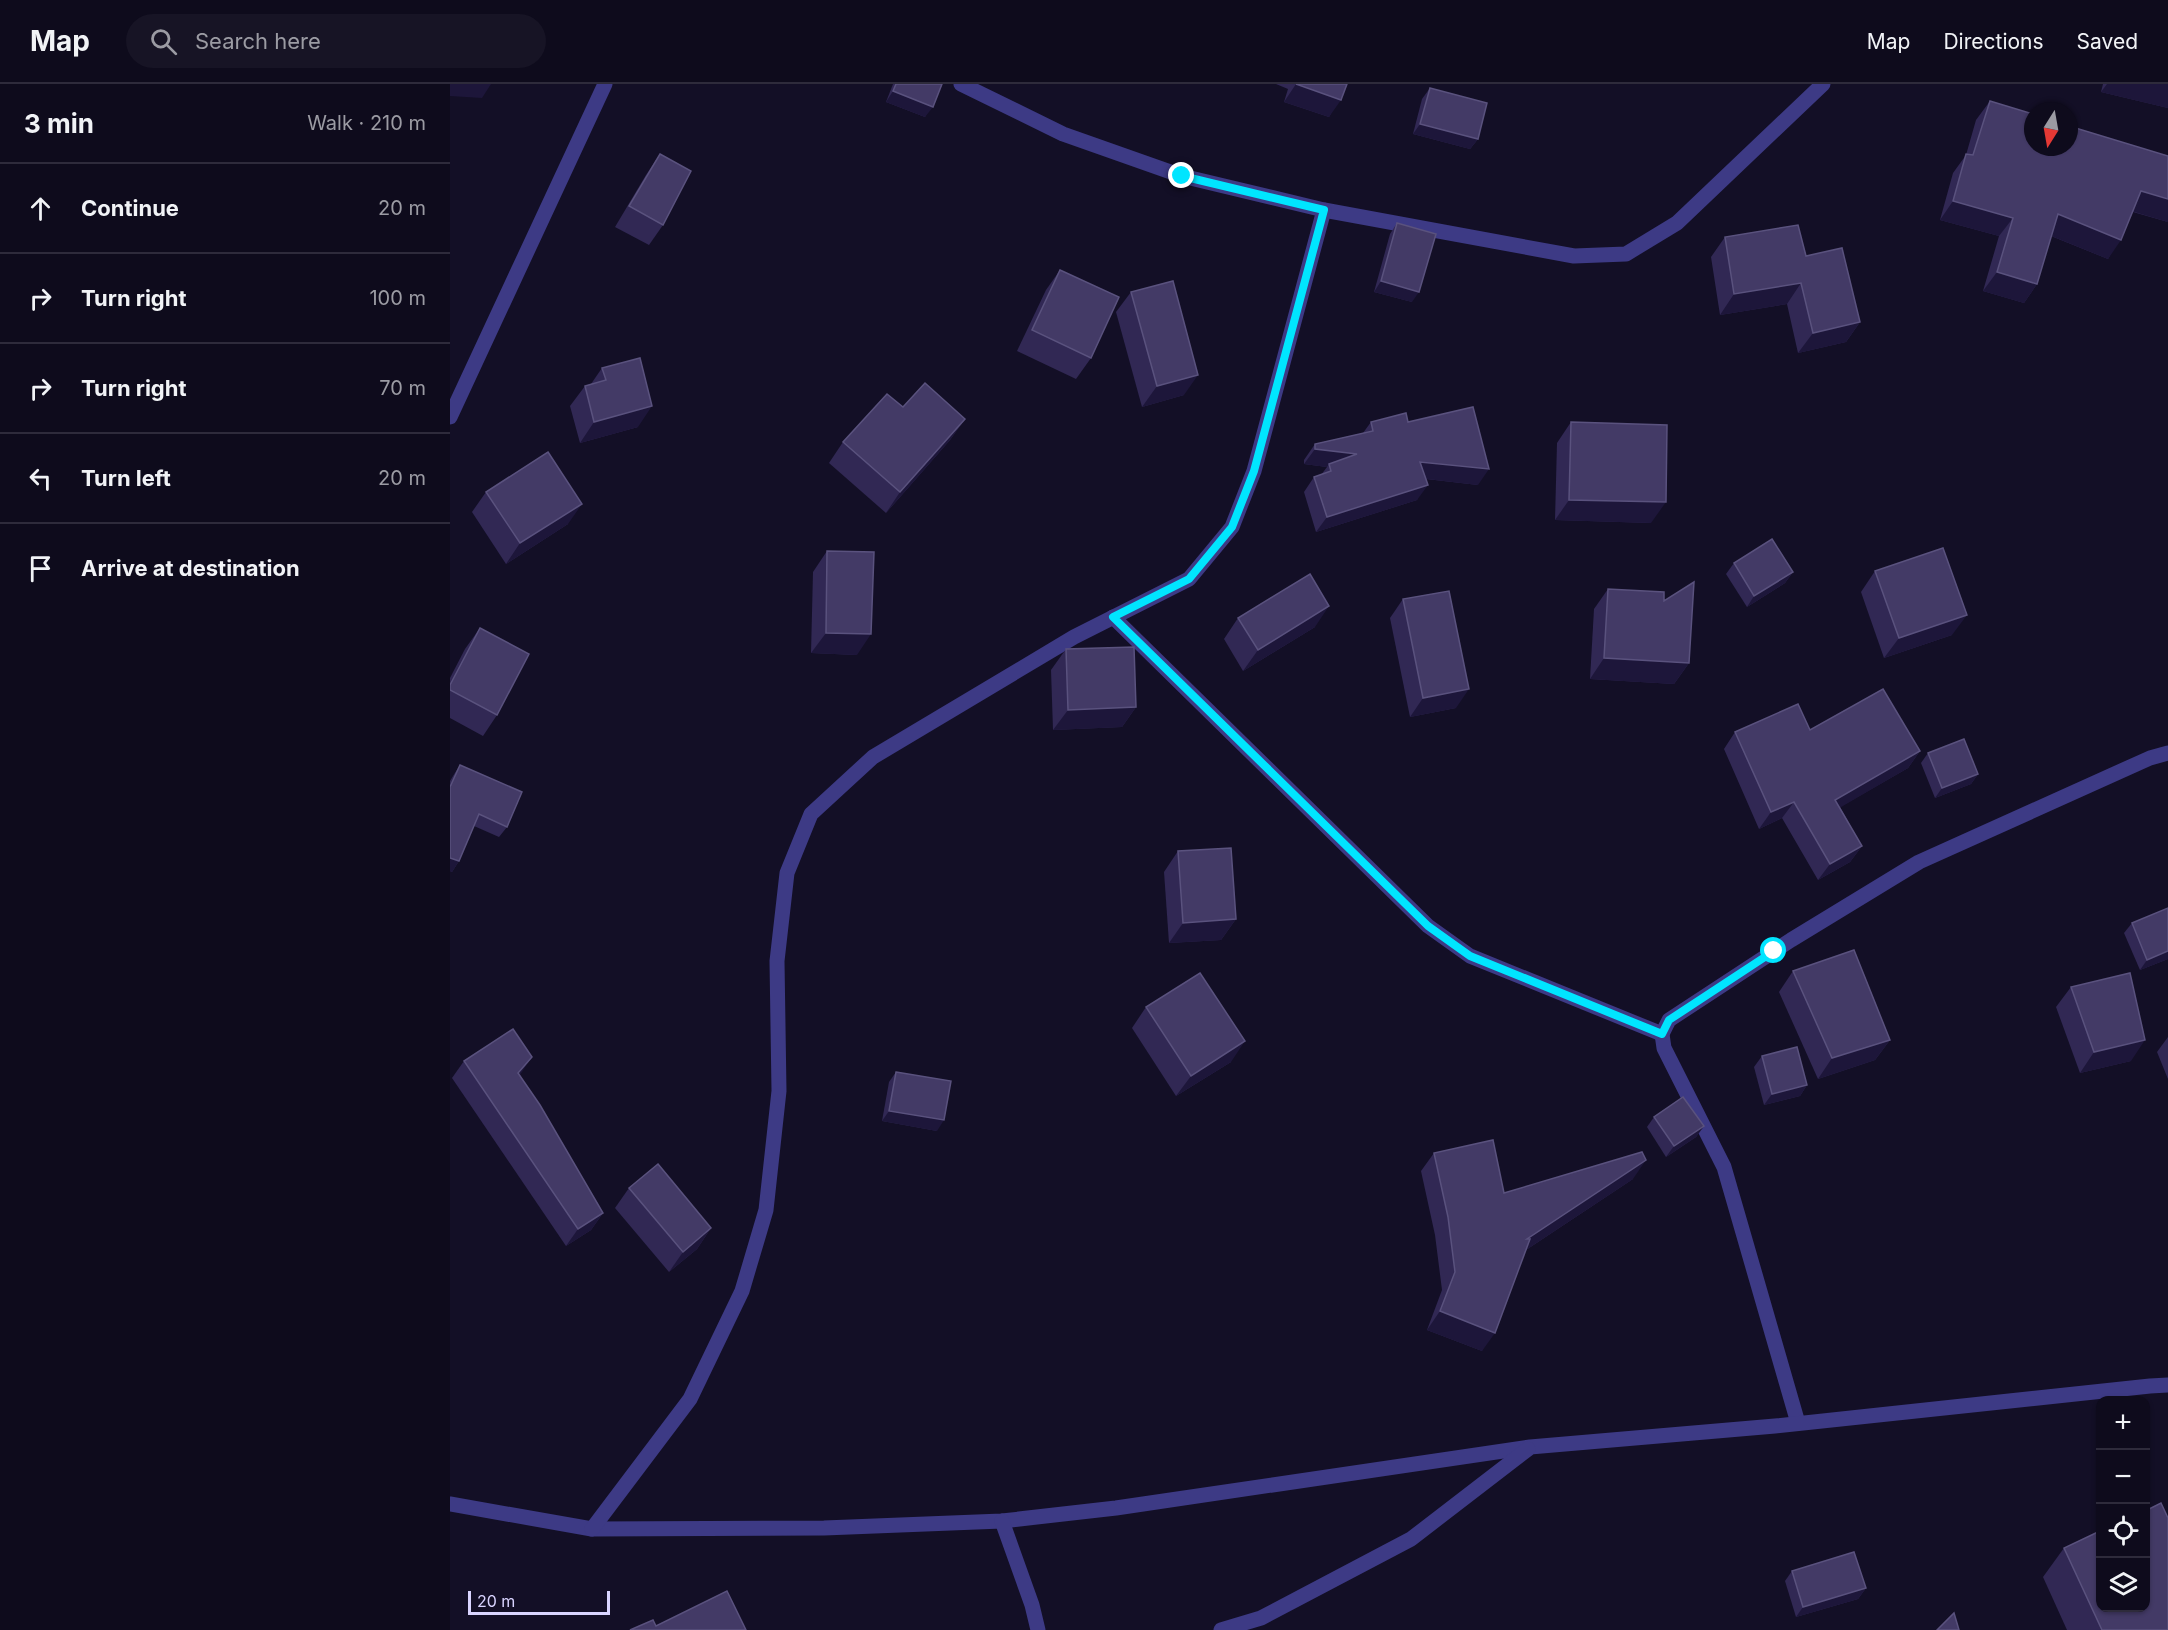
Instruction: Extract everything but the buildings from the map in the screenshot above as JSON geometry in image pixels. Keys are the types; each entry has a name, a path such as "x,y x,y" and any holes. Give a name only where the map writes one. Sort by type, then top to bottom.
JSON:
{"street":[{"path":"450,417 605,84"},
{"path":"961,84 1062,134 1182,176 1324,210 1574,256 1626,254 1677,223 1823,84"},
{"path":"592,1529 690,1399 742,1291 766,1210 779,1091 777,961 787,873 811,814 873,757 1074,637 1189,579 1232,527 1254,471 1324,210"},
{"path":"1113,617 1428,926 1470,956 1662,1034"},
{"path":"1798,1423 1724,1167 1664,1048 1662,1034 1669,1020 1791,940 1919,862 2150,758 2168,753"},
{"path":"450,1504 592,1529 824,1528 1002,1521 1128,1506 1530,1447 2168,1386"},
{"path":"1221,1630 1260,1618 1411,1539 1530,1447"},
{"path":"1002,1521 1032,1605 1038,1630"}],"route":[{"path":"1182,176 1324,210 1254,471 1232,527 1189,579 1113,617 1428,926 1470,956 1662,1034 1669,1020 1774,951"}]}
